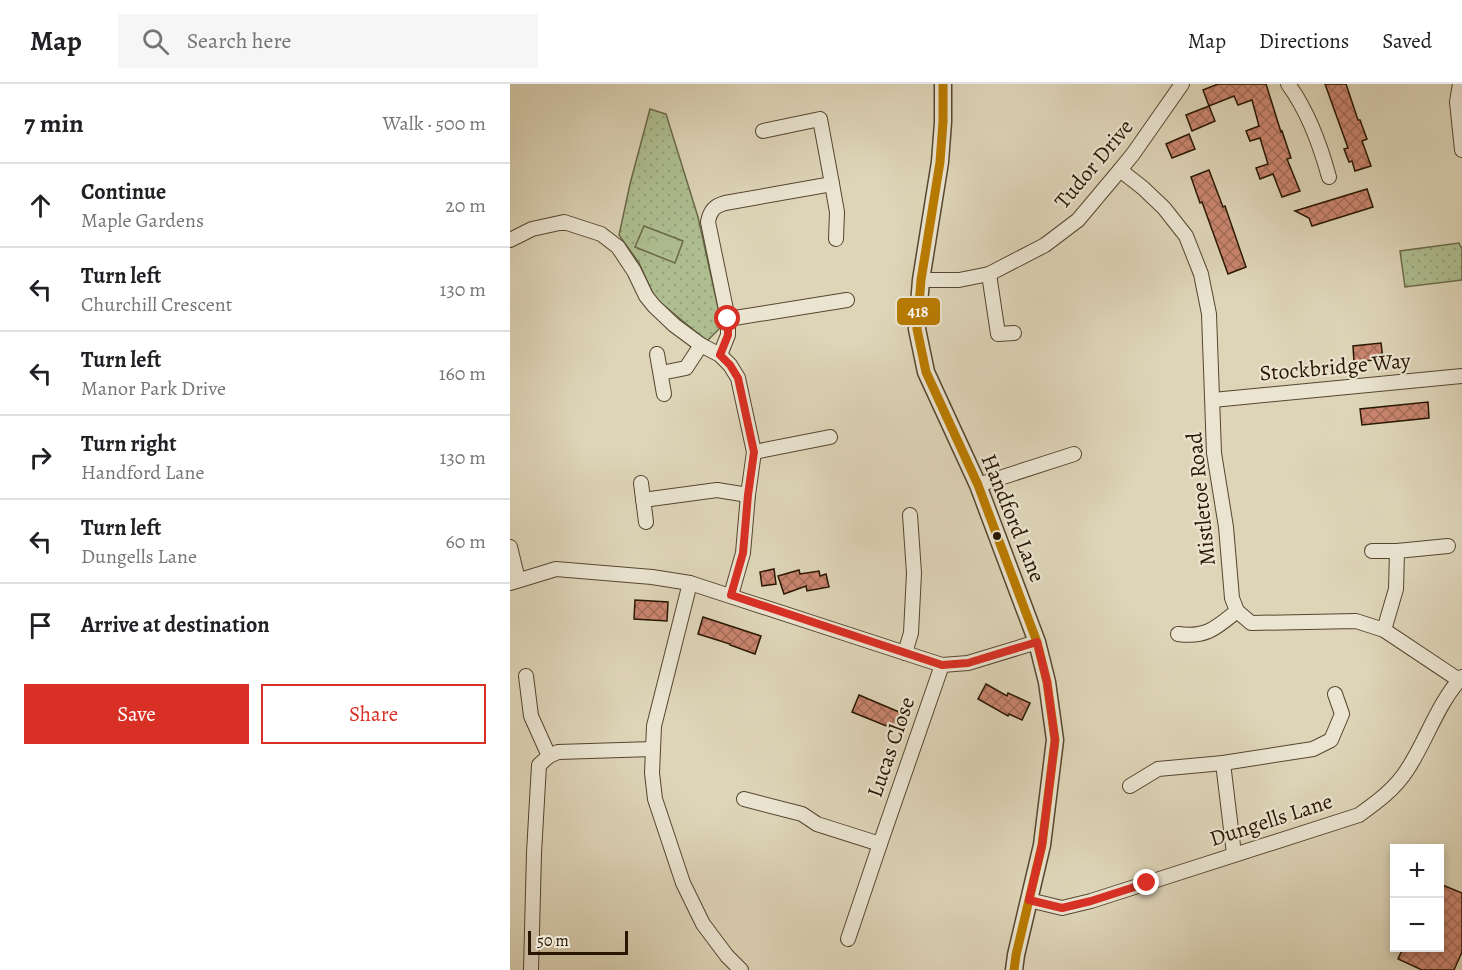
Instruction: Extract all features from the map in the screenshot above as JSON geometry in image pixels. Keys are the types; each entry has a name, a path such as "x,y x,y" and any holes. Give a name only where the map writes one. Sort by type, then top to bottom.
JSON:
{"street":[{"name":"Handford Lane","path":"943,84 940,162 921,280 917,329 926,372 978,485 1037,642 1047,682 1055,740 1042,845 1014,970"},
{"name":"Tudor Drive","path":"921,280 959,280 989,274 1045,245 1078,220 1133,154 1182,84"},
{"path":"1288,84 1307,116 1329,177"},
{"path":"1460,84 1457,102 1461,142"},
{"path":"763,131 820,119 837,212 836,238"},
{"name":"Mistletoe Road","path":"1120,170 1164,207 1186,236 1201,274 1209,314 1214,453 1226,527 1232,598 1237,611"},
{"path":"720,355 728,335 728,319 708,222 713,209 725,203 832,184"},
{"path":"510,240 532,229 564,222 601,234 618,247 654,306 674,325 720,355 730,365 738,378 754,452 743,553 731,595"},
{"path":"989,274 998,334 1014,333"},
{"path":"728,319 847,300"},
{"path":"661,374 686,368 702,345"},
{"path":"657,354 664,394"},
{"name":"Stockbridge Way","path":"1213,400 1462,376"},
{"path":"754,452 830,437"},
{"path":"978,485 1074,454"},
{"path":"641,483 646,522"},
{"path":"643,500 717,489 748,495"},
{"path":"905,653 911,633 914,573 910,515"},
{"path":"1372,551 1448,546"},
{"path":"510,548 514,581 556,569 652,577 690,583 942,665 968,663 1037,642"},
{"path":"1384,630 1396,589 1397,551"},
{"path":"690,583 654,726 652,773 655,799 683,883 703,924 741,970"},
{"path":"1178,634 1192,636 1214,630 1237,611 1251,623 1356,621 1384,630 1461,678"},
{"name":"Lucas Close","path":"848,939 942,665"},
{"path":"526,675 531,716 549,756"},
{"name":"Dungells Lane","path":"1029,900 1062,908 1091,901 1359,815 1390,790 1407,771 1437,711 1461,678"},
{"path":"1130,786 1158,769 1223,764 1314,749 1331,740 1342,714 1335,694"},
{"path":"531,970 539,765 558,752 653,749"},
{"path":"1223,764 1234,854"},
{"path":"744,799 802,814 817,824 880,844"}],"green space":[{"path":"650,109 666,114 698,217 722,326 707,341 655,298 639,263 619,235"},
{"path":"644,226 683,241 675,263 635,247"},
{"path":"1459,243 1462,249 1462,280 1405,287 1400,251"}],"building":[{"path":"1218,84 1266,84 1291,158 1287,159 1300,191 1282,197 1273,174 1260,179 1256,168 1268,164 1260,138 1250,141 1246,131 1259,126 1252,100 1238,105 1234,96 1209,106 1203,90"},
{"path":"1325,84 1346,84 1367,139 1362,141 1371,166 1355,171 1352,161 1349,162 1344,149 1348,148"},
{"path":"1209,106 1215,121 1192,131 1186,115"},
{"path":"1189,134 1195,149 1172,158 1166,144"},
{"path":"1209,170 1223,207 1225,206 1246,267 1228,274 1191,177"},
{"path":"1367,189 1373,207 1312,226 1309,218 1295,211"},
{"path":"1381,343 1383,359 1354,362 1353,346"},
{"path":"1428,402 1429,418 1362,425 1360,409"},
{"path":"774,569 776,584 762,586 760,572"},
{"path":"799,570 800,574 819,571 820,576 826,574 829,587 807,591 806,586 784,594 778,576"},
{"path":"635,600 668,602 667,621 634,619"},
{"path":"703,617 761,636 755,654 698,634"},
{"path":"986,684 1007,696 1008,693 1030,703 1022,720 1009,714 1008,716 978,699"},
{"path":"859,695 906,715 899,731 852,712"},
{"path":"1444,886 1462,893 1462,952 1454,970 1422,970 1398,959 1401,952 1444,952"}],"transit line":[{"name":"418","path":"943,84 940,162 921,280 917,329 926,372 978,485 1037,642 1047,682 1055,740 1042,845 1014,970"}],"route":[{"path":"728,319 728,335 720,355 738,378 754,452 743,553 731,595 942,665 968,663 1037,642 1047,682 1055,740 1042,845 1029,900 1062,908 1147,883"}]}
